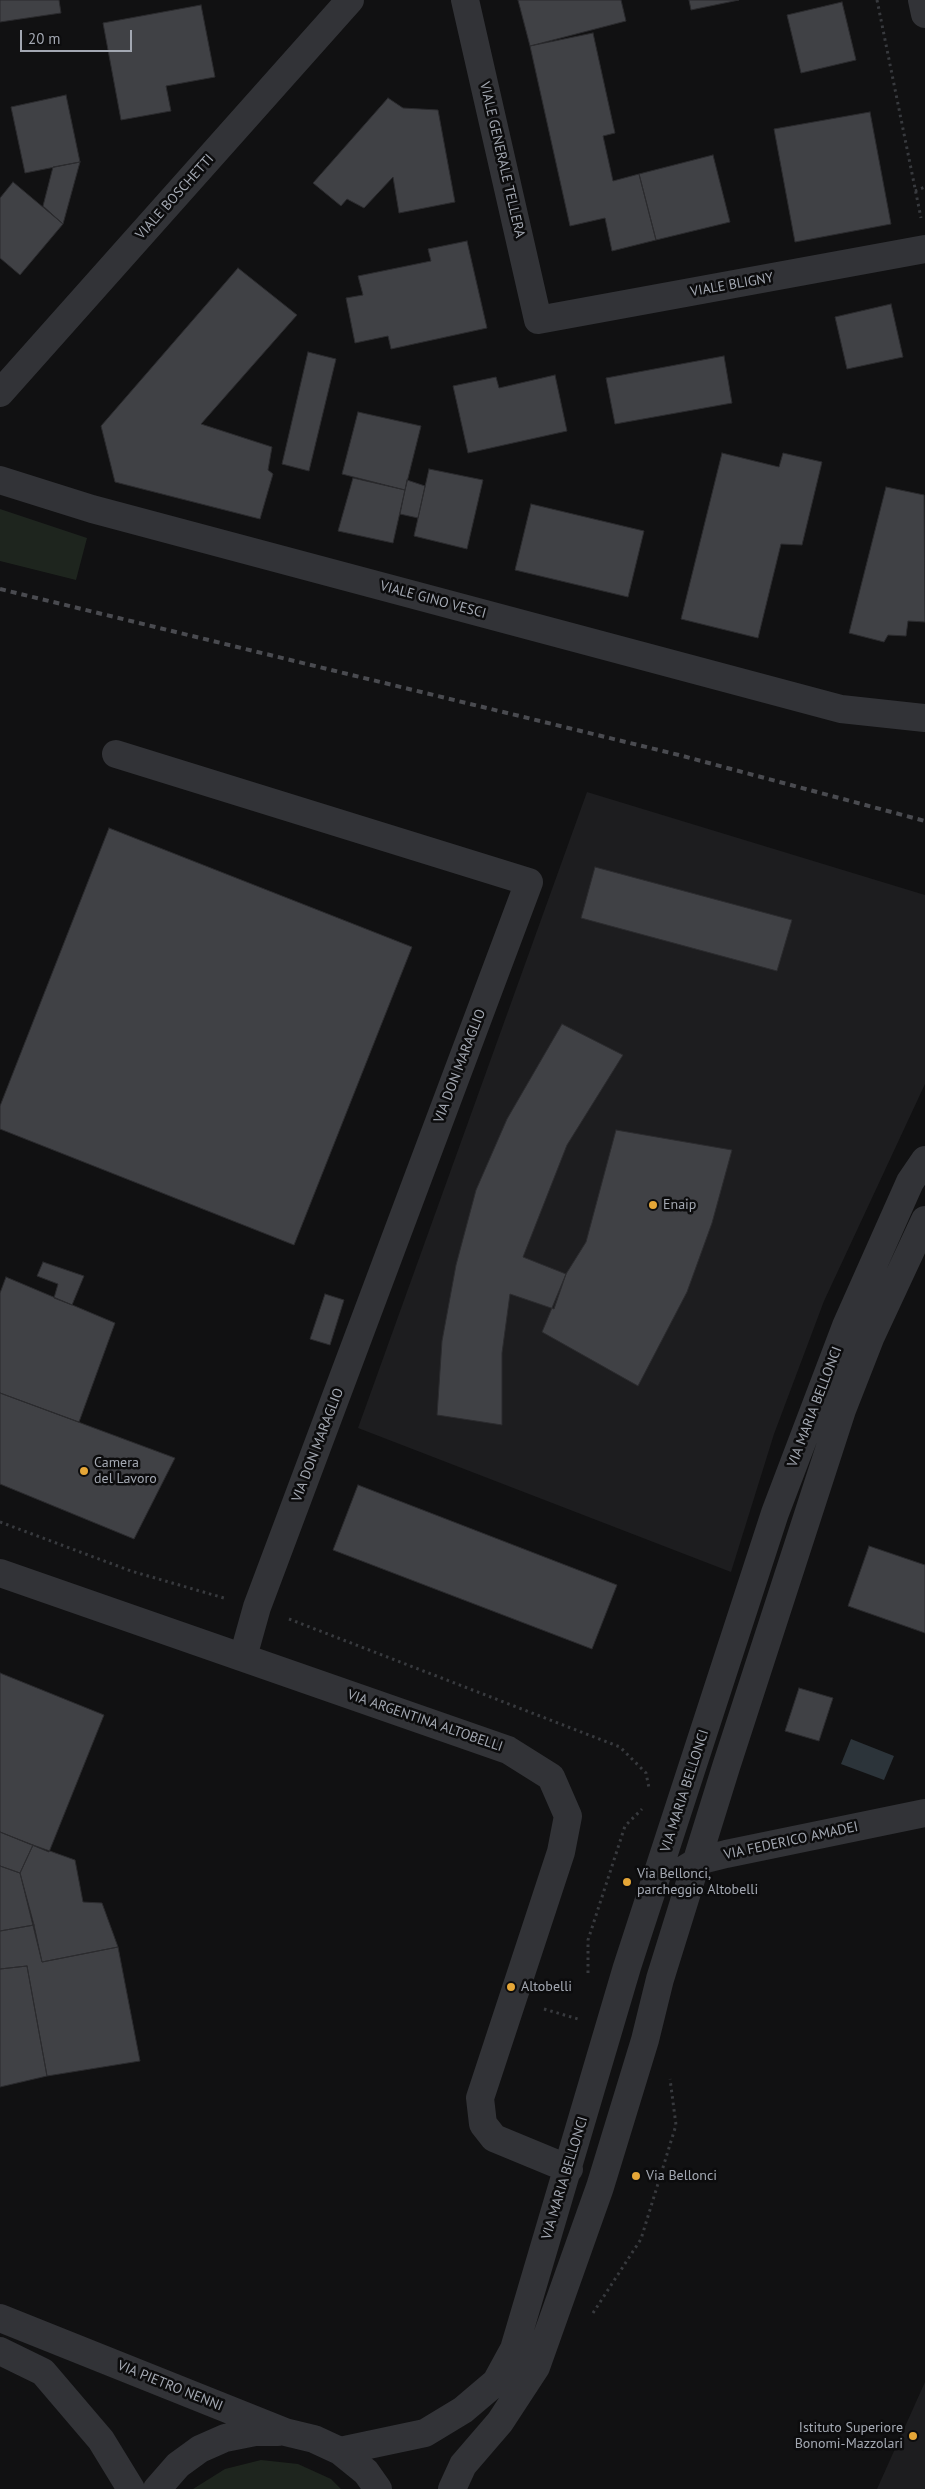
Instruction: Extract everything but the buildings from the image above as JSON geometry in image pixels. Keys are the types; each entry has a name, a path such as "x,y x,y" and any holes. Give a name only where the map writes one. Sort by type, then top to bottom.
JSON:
{"street":[{"name":"VIALE BOSCHETTI","path":"0,393 350,0"},
{"name":"VIALE GENERALE TELLERA","path":"465,0 538,320"},
{"path":"922,0 925,14"},
{"name":"VIALE BLIGNY","path":"538,320 924,238"},
{"name":"VIALE GINO VESCI","path":"0,480 92,509 841,709 925,718"},
{"name":"VIALE GINO VESCI","path":"868,713 925,698"},
{"name":"VIA DON MARAGLIO","path":"116,754 529,882 257,1607 242,1657"},
{"name":"VIA MARIA BELLONCI","path":"340,2452 425,2433 463,2410 496,2382 514,2349 569,2168 599,2027 627,1967 775,1513 846,1326 910,1182 925,1160"},
{"name":"VIA MARIA BELLONCI","path":"452,2489 463,2465 500,2422 536,2367 573,2258 600,2187 645,2040 660,1979 742,1716 842,1410 875,1327 925,1220"},
{"name":"VIA ARGENTINA ALTOBELLI","path":"0,1573 508,1750 550,1777 568,1816 561,1852 480,2098 484,2124 494,2138 569,2168"},
{"name":"VIA FEDERICO AMADEI","path":"627,1967 656,1934 677,1874 698,1861 925,1813"},
{"name":"VIA PIETRO NENNI","path":"0,2318 285,2432 314,2439 340,2452 366,2472 378,2489"},
{"path":"0,2351 43,2372 101,2440 130,2489"},
{"path":"157,2489 178,2465 200,2449 217,2442 255,2432 285,2432"}],"path":[{"path":"877,0 924,238"},
{"path":"914,191 925,188"},
{"path":"0,1522 131,1571 257,1607 620,1747 646,1773 650,1794"},
{"path":"588,1977 588,1940 625,1826 643,1808 646,1801"},
{"path":"513,2000 599,2027"}],"shaded area":[{"path":"0,509 87,538 76,580 0,561"},
{"name":"Enaip","path":"587,792 925,895 925,1084 824,1301 774,1434 731,1572 358,1428"},
{"path":"851,1739 894,1756 884,1780 841,1764"},
{"name":"Istituto Superiore Bonomi-Mazzolari","path":"925,2382 925,2489 877,2489"},
{"path":"261,2460 298,2464 331,2479 341,2489 193,2489 225,2469"}],"railway":[{"path":"0,589 679,755 925,821"}],"place":[{"name":"Enaip","path":"653,1205"},
{"name":"Camera del Lavoro","path":"84,1471"},
{"name":"Via Bellonci, parcheggio Altobelli","path":"627,1882"},
{"name":"Altobelli","path":"511,1987"},
{"name":"Via Bellonci","path":"636,2176"},
{"name":"Istituto Superiore Bonomi-Mazzolari","path":"913,2436"}]}
